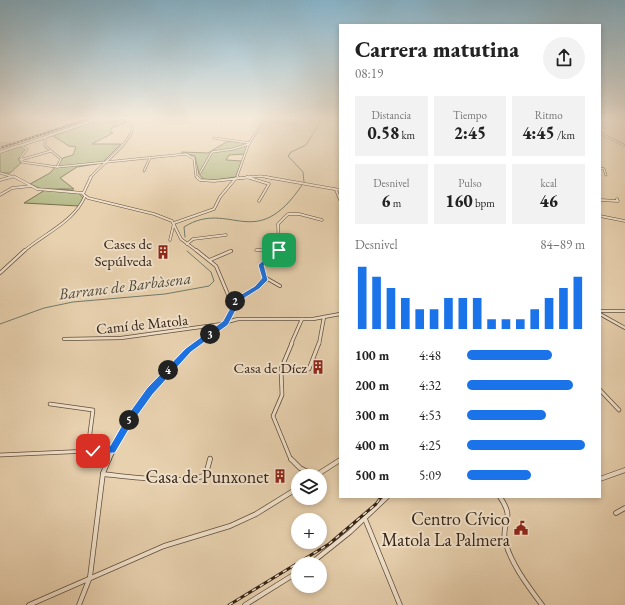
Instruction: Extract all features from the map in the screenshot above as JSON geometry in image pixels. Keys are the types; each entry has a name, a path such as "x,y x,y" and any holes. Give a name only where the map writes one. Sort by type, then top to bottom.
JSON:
{"street":[{"path":"0,152 16,147"},
{"path":"20,160 27,149 23,147"},
{"path":"47,147 61,159 57,167"},
{"path":"83,193 94,174 120,147"},
{"path":"200,173 212,152 234,147"},
{"path":"174,223 214,209 220,196 238,178 237,176 248,147"},
{"path":"20,160 52,151"},
{"path":"20,160 25,163 57,167 186,154 194,159 196,176 200,180 214,181 260,176 336,190 339,198"},
{"path":"144,171 151,157"},
{"path":"601,168 604,169 606,175"},
{"path":"0,174 15,176 37,190 69,189 83,193 85,196 110,205 165,217 174,223 178,234 187,244 210,260 219,271 232,302 232,310 226,323 189,350 171,368 132,416 112,450 103,474 90,577 78,605"},
{"path":"0,180 15,176"},
{"path":"245,177 269,184 259,201"},
{"path":"0,195 12,188 31,186"},
{"path":"0,272 77,210 85,196"},
{"path":"601,200 618,201 617,199"},
{"path":"279,250 278,224 288,214 299,214 322,220"},
{"path":"601,216 625,221"},
{"path":"170,240 174,223"},
{"path":"187,244 193,239 226,235"},
{"path":"256,250 279,250"},
{"path":"279,250 261,265 266,278 280,286"},
{"path":"210,260 231,251"},
{"path":"232,302 257,288 266,278"},
{"path":"601,311 625,311"},
{"name":"Camí de Matola","path":"64,339 87,341 125,337 210,327 238,319 302,319 339,314"},
{"path":"601,315 625,328"},
{"path":"309,369 314,352 317,351 324,317"},
{"path":"302,319 300,327 294,335 281,365 280,375 282,398 275,409 273,416 280,431 285,452 291,460 302,469"},
{"path":"601,391 619,410"},
{"path":"50,404 93,410 88,448 93,451"},
{"path":"0,454 112,450"},
{"path":"103,474 171,479 200,477 204,476 207,472 210,458"},
{"path":"326,469 339,461"},
{"path":"601,479 625,470"},
{"path":"30,605 90,577 164,546 230,526 256,514 291,492"},
{"path":"319,557 365,519 386,498"},
{"path":"500,498 508,514 504,534 509,550 524,579 542,605"},
{"path":"616,513 625,508"},
{"path":"365,519 400,605"},
{"path":"244,605 291,576"}],"green space":[{"path":"15,147 26,149 26,151 18,159 21,163 10,173 0,173 0,152"},
{"path":"76,147 118,147 102,163 77,167 60,178 74,189 41,189 30,184 50,173 63,158 73,155"},
{"path":"218,147 247,147 245,154 229,155 226,160 242,161 236,177 214,180 203,179 199,174 195,156 182,152 208,153"},
{"path":"45,190 71,190 80,194 83,198 79,206 24,203"}],"waterway":[{"name":"Barranc de Barbàsena","path":"301,147 291,152 288,156 303,172 304,182"},
{"name":"Barranc de Barbàsena","path":"185,237 184,227 200,220 215,218 256,221 270,217 285,206 302,185"},
{"name":"Barranc de Barbàsena","path":"0,324 44,308 73,302 165,294 209,286 214,281 211,272 187,251"}],"railway":[{"path":"229,605 329,544 376,504 380,498"}],"place":[{"name":"Cases de Sepúlveda","path":"163,252"},
{"name":"Casa de Díez","path":"318,367"},
{"name":"Casa de Punxonet","path":"280,476"},
{"name":"Centro Cívico Matola La Palmera","path":"521,528"}],"route":[{"path":"93,451 112,450 132,416 150,391 189,350 226,323 232,310 232,302 257,288 266,278 261,265 279,250"}]}
